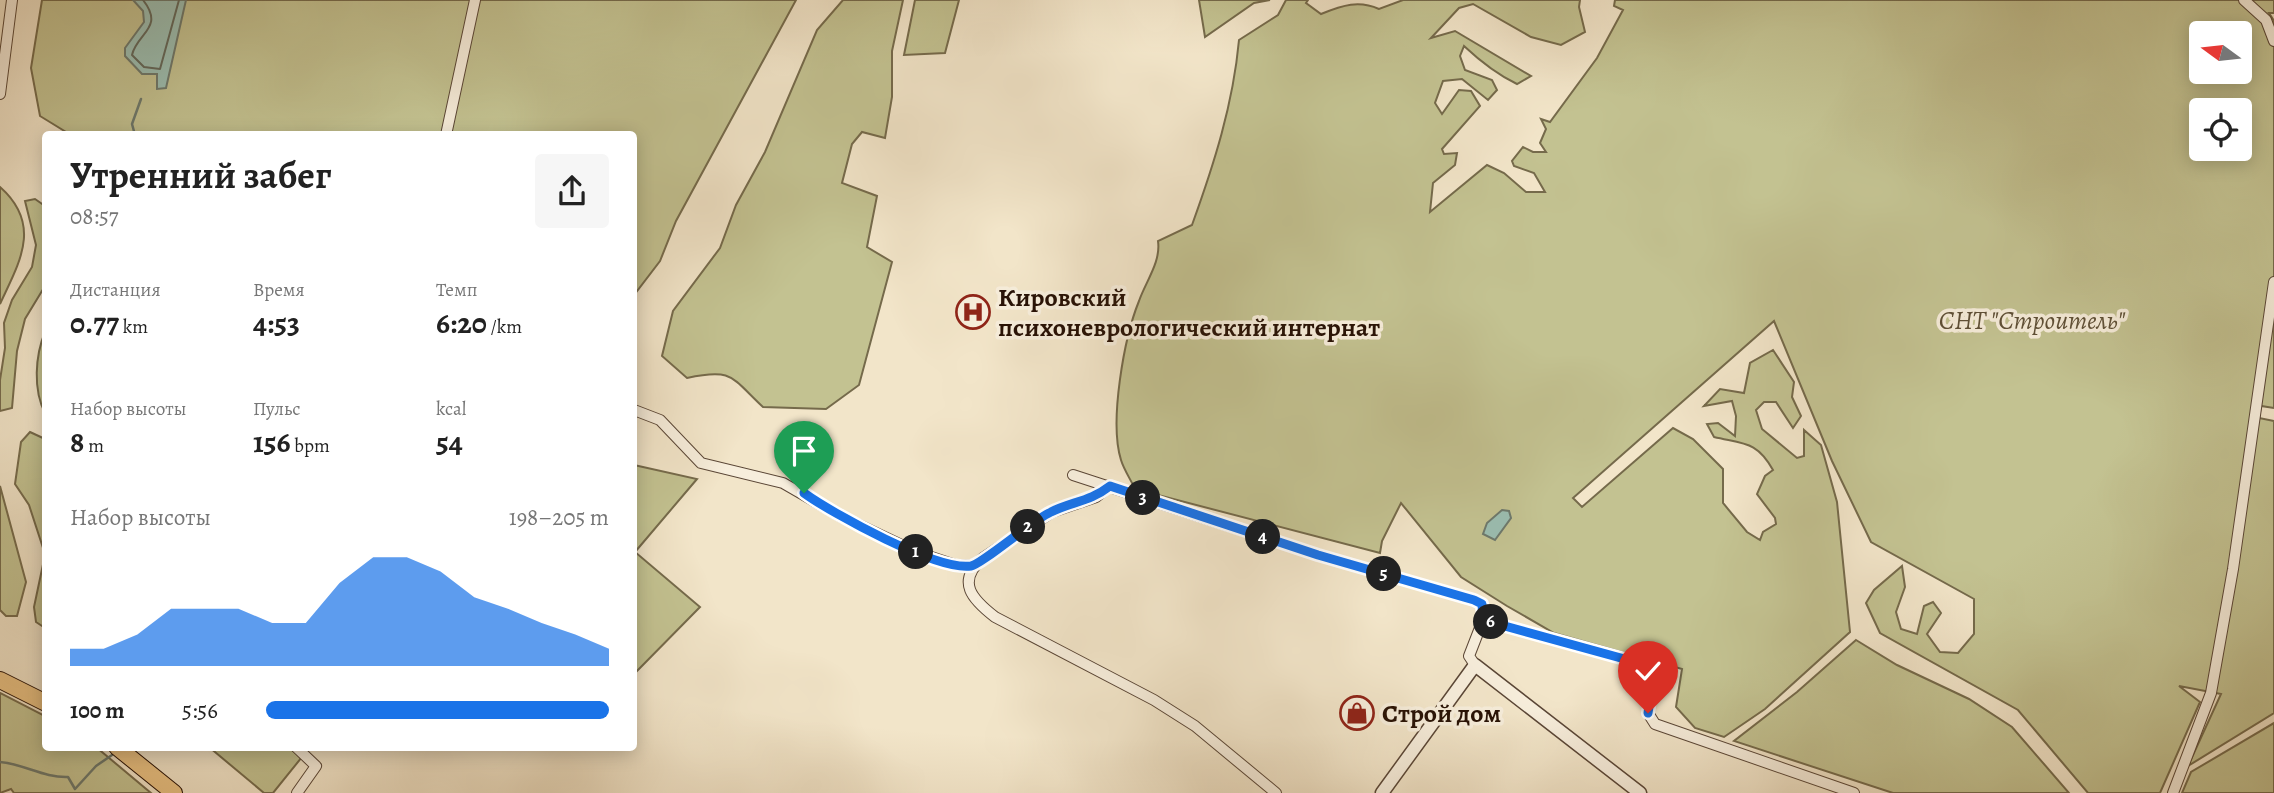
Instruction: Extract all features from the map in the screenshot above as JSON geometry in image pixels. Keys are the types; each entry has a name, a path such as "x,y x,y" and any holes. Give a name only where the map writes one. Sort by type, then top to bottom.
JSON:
{"main road":[{"path":"0,680 42,701"},
{"path":"122,751 174,793"}],"street":[{"path":"0,94 12,0"},
{"path":"447,131 475,0"},
{"path":"2244,0 2266,20 2274,41"},
{"path":"2173,793 2211,693 2235,556 2274,282"},
{"path":"637,411 660,420 701,463 783,483 842,517 916,552 955,565 973,566 1052,512 1096,497 1110,486"},
{"path":"1073,475 1318,555 1482,604 1483,620 1469,656 1475,664 1640,793"},
{"path":"973,566 970,589 973,600 995,617 1154,700 1195,726 1276,793"},
{"path":"1483,620 1650,666 1654,674 1648,713 1655,724 1854,793"},
{"path":"1382,793 1475,664"},
{"path":"297,793 316,766 300,751"}],"green space":[{"path":"42,0 796,0 676,221 660,261 637,291 637,131 64,131 40,116 31,68"},
{"path":"843,0 903,0 892,51 892,97 885,138 862,132 852,144 842,183 877,196 867,247 892,262 859,385 826,409 763,407 730,378 714,374 687,378 662,356 673,311 720,248 736,205 765,152 817,30"},
{"path":"915,0 959,0 945,53 904,55"},
{"path":"1199,0 1270,0 1254,3 1205,37"},
{"name":"СНТ \"Строитель\"","path":"1286,0 1308,0 1306,3 1321,14 1351,5 1379,9 1403,0 1580,0 1585,32 1561,45 1531,37 1473,4 1459,8 1431,38 1455,31 1531,76 1517,84 1489,67 1464,46 1460,56 1465,70 1492,80 1497,90 1488,100 1462,79 1443,81 1435,103 1442,114 1459,90 1471,91 1480,106 1442,149 1444,154 1457,153 1455,165 1433,183 1430,212 1487,165 1504,173 1526,192 1545,192 1534,173 1514,166 1512,161 1523,147 1533,152 1546,152 1540,143 1546,129 1541,119 1550,122 1597,58 1623,10 1614,6 1615,0 2274,0 2274,13 2269,13 2274,21 2274,408 2261,406 2259,418 2274,421 2274,713 2188,766 2221,694 2179,686 2200,702 2160,793 2088,793 2018,710 1880,633 1866,603 1874,590 1902,566 1905,587 1896,612 1901,629 1917,634 1924,606 1933,602 1941,613 1927,634 1940,652 1958,653 1974,634 1974,599 1871,542 1832,461 1774,321 1573,498 1582,507 1673,428 1693,439 1723,469 1723,503 1747,532 1760,540 1763,532 1776,524 1775,518 1757,494 1765,476 1773,470 1761,454 1749,445 1714,437 1707,424 1718,423 1735,436 1736,416 1732,401 1704,406 1720,389 1744,393 1750,363 1773,350 1794,382 1792,397 1801,416 1793,428 1776,402 1764,402 1756,410 1762,429 1797,458 1804,456 1804,430 1821,445 1837,502 1850,632 1765,709 1724,737 1695,728 1676,707 1682,669 1554,633 1507,606 1461,577 1401,503 1382,541 1380,553 1135,489 1121,460 1117,424 1117,403 1128,336 1155,264 1158,241 1192,225 1222,134 1239,40 1278,15"},
{"path":"0,187 13,201 21,216 24,230 20,259 0,304"},
{"path":"35,199 42,204 42,291 25,319 17,351 12,408 0,411 0,380 5,348 4,323 12,300 32,267 36,245 25,201"},
{"path":"42,342 42,406 37,384"},
{"path":"30,432 42,438 42,545 29,505 15,484 21,442"},
{"path":"637,466 697,479 637,550"},
{"path":"0,486 26,582 17,616 6,616 0,610"},
{"path":"637,554 700,607 637,671"},
{"path":"42,569 42,626 36,622 34,607"},
{"path":"1856,640 1897,665 1969,699 2012,727 2069,793 1893,793 1734,741 1797,692"},
{"path":"0,693 42,714 42,751 101,751 151,793 14,793 11,789 0,793"},
{"path":"2274,723 2274,793 2182,793 2191,772"},
{"path":"214,751 307,751 273,793 264,793"}],"water":[{"path":"133,0 186,0 166,88 157,89 157,74 142,74 125,56 125,48 144,22 143,11"},
{"path":"1502,510 1509,511 1511,518 1495,540 1483,534 1487,523"}],"waterway":[{"path":"134,131 132,124 141,99"},
{"path":"0,762 68,777 75,789 96,766 112,755"}],"place":[{"name":"Кировский психоневрологический интернат","path":"973,312"},
{"name":"Строй дом","path":"1357,713"}],"route":[{"path":"804,493 842,517 916,552 955,565 973,566 1052,512 1096,497 1110,486 1318,555 1474,600 1482,604 1483,620 1650,666 1654,674 1648,713"}]}
